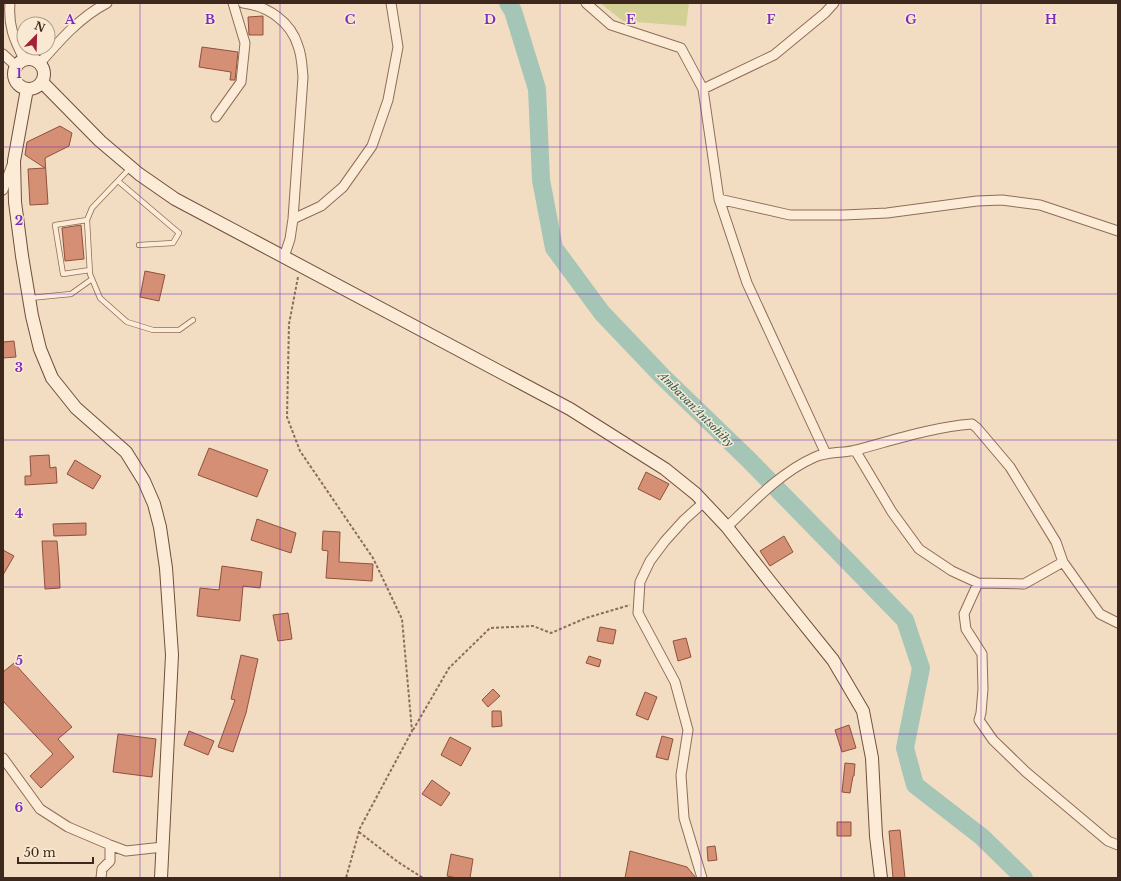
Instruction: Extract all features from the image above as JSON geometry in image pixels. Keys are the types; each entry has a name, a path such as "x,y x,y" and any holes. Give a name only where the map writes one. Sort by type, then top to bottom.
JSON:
{"main road":[{"path":"30,59 40,63 43,68 44,75 42,82 36,87 27,89 18,84 14,77 14,71 20,62 30,59"},
{"path":"42,82 100,141 131,167 175,199 570,409 665,469 696,494 727,527 833,660 863,711 872,758 876,836 881,878"},
{"path":"27,89 14,161 15,202 29,298 40,349 52,378 76,408 126,452 144,481 154,504 166,568 172,655 162,878"}],"street":[{"path":"10,3 9,11 13,37 20,62"},
{"path":"40,63 69,30 97,8 107,3"},
{"path":"216,117 241,82 245,43 233,3"},
{"path":"243,3 253,4 265,8 286,24 298,45 300,54 303,77 293,219 290,239 284,257"},
{"path":"293,219 321,206 343,187 372,146 388,100 398,47 391,3"},
{"path":"586,3 611,25 681,48 703,89 719,199 746,283 826,454"},
{"path":"703,89 774,55 826,13 834,3"},
{"path":"3,54 20,62"},
{"path":"3,190 14,161"},
{"path":"719,199 790,215 886,213 977,201 1002,200 1040,205 1118,231"},
{"path":"727,527 758,497 787,473 816,456 854,450 912,434 972,424 1010,467 1056,542 1063,562 1100,614 1118,623"},
{"path":"854,450 892,512 919,549 952,571 978,583 1024,584 1063,562"},
{"path":"702,878 684,818 681,775 688,730 675,682 638,613 640,582 650,561 665,541 684,520 704,502"},
{"path":"978,583 964,614 966,629 982,654 983,689 979,720 993,740 1026,772 1108,841 1118,846"},
{"path":"3,758 40,809 68,827 126,851 163,848"},
{"path":"101,878 102,869 110,861 109,845"}],"lane":[{"path":"131,167 92,208 87,220 90,270 100,298 128,322 152,330 178,330 193,320"},
{"path":"118,180 179,234 173,243 140,245"},
{"path":"87,220 55,225 63,274 90,270"},
{"path":"29,298 71,294 92,278"}],"path":[{"path":"300,265 289,324 287,417 300,451 373,558 402,619 412,731"},
{"path":"346,878 360,828 412,731 449,668 490,628 533,626 551,633 586,618 639,602"},
{"path":"359,832 398,862 423,878"}],"shaded area":[{"path":"600,3 689,3 686,26 623,21"}],"building":[{"path":"263,16 263,35 249,35 248,17"},
{"path":"202,47 238,52 235,80 230,80 231,72 199,67"},
{"path":"60,126 72,133 69,146 45,158 48,204 30,205 28,169 45,168 25,155 27,142"},
{"path":"81,225 84,259 65,261 62,228"},
{"path":"145,271 165,275 159,301 140,297"},
{"path":"14,341 16,357 3,358 3,342"},
{"path":"209,448 268,470 257,497 198,475"},
{"path":"49,455 50,468 56,467 57,483 25,485 25,476 31,476 30,456"},
{"path":"75,460 101,476 93,489 67,474"},
{"path":"646,472 669,484 660,500 638,489"},
{"path":"257,519 296,533 291,553 251,540"},
{"path":"86,523 86,535 54,536 53,524"},
{"path":"323,531 340,532 339,562 373,564 372,581 326,578 328,551 322,550"},
{"path":"784,536 793,552 770,566 760,551"},
{"path":"42,541 57,541 60,588 45,589"},
{"path":"3,550 14,556 3,575"},
{"path":"222,566 262,572 260,588 243,586 240,621 197,616 200,588 219,590"},
{"path":"288,613 292,639 278,641 273,615"},
{"path":"600,627 616,630 613,644 597,641"},
{"path":"686,638 691,657 678,661 673,641"},
{"path":"241,655 258,659 246,713 233,752 218,747 235,700 231,699"},
{"path":"589,656 601,660 599,667 586,663"},
{"path":"14,663 72,727 58,739 74,757 41,788 30,776 53,754 3,701 3,672"},
{"path":"493,689 500,696 488,707 482,700"},
{"path":"645,692 657,697 648,720 636,715"},
{"path":"492,711 501,711 502,726 492,727"},
{"path":"849,725 856,748 842,752 835,730"},
{"path":"189,731 214,741 208,755 184,745"},
{"path":"118,734 156,739 152,777 113,772"},
{"path":"662,736 673,739 668,760 656,757"},
{"path":"450,737 471,748 461,766 441,755"},
{"path":"845,763 855,764 850,793 842,792"},
{"path":"432,780 450,793 441,806 422,794"},
{"path":"837,822 851,822 851,836 837,836"},
{"path":"900,830 905,878 893,878 889,831"},
{"path":"715,846 717,860 708,861 707,847"},
{"path":"630,851 687,867 696,878 625,878"},
{"path":"451,854 473,859 470,878 447,876"}],"waterway":[{"name":"Ambavan'Antsohihy","path":"508,3 513,11 537,89 541,180 554,248 602,313 663,377 749,460 905,620 921,668 905,748 915,785 982,837 1024,878"}]}
